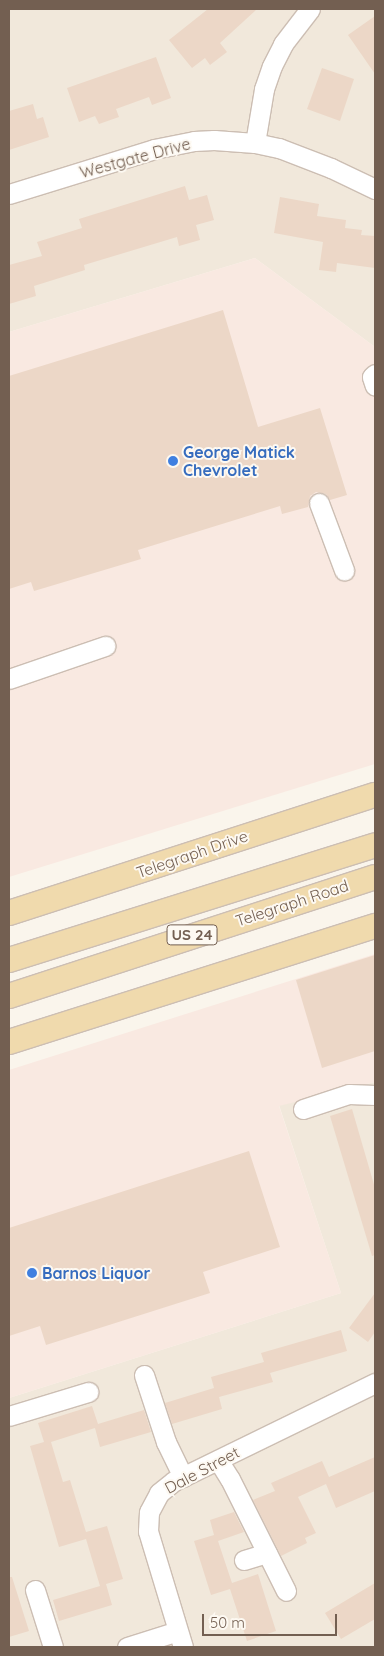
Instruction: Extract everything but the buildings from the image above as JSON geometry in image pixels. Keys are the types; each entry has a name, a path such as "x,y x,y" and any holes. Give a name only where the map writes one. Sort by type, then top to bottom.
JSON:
{"main road":[{"name":"Telegraph Drive","path":"9,913 375,795"},
{"name":"Telegraph Road","path":"9,960 375,844"},
{"name":"Telegraph Road","path":"9,996 375,877"},
{"path":"9,1042 375,926"}],"street":[{"path":"256,143 264,89 272,66 283,44 310,9"},
{"name":"Westgate Drive","path":"9,194 173,144 214,140 256,143 301,156 375,190"},
{"path":"375,374 372,377 375,386"},
{"path":"319,503 344,570"},
{"path":"9,678 105,646"},
{"path":"304,1109 349,1094 375,1095"},
{"path":"144,1375 166,1442 183,1477"},
{"name":"Dale Street","path":"181,1639 148,1531 148,1522 153,1503 160,1493 183,1477 375,1383"},
{"path":"9,1416 88,1392"},
{"path":"218,1460 286,1591"},
{"path":"244,1560 267,1552"},
{"path":"35,1590 53,1647"},
{"path":"128,1647 181,1639"}],"shaded area":[{"path":"9,9 375,9 375,347 255,258 9,332"},
{"path":"255,258 375,347 375,764 9,877 9,332"},
{"path":"375,954 375,1082 279,1106 341,1293 9,1398 9,1070"},
{"path":"375,1082 375,1647 9,1647 9,1398 341,1293 279,1105"}],"place":[{"name":"George Matick Chevrolet","path":"173,461"},
{"name":"Barnos Liquor","path":"32,1273"}]}
